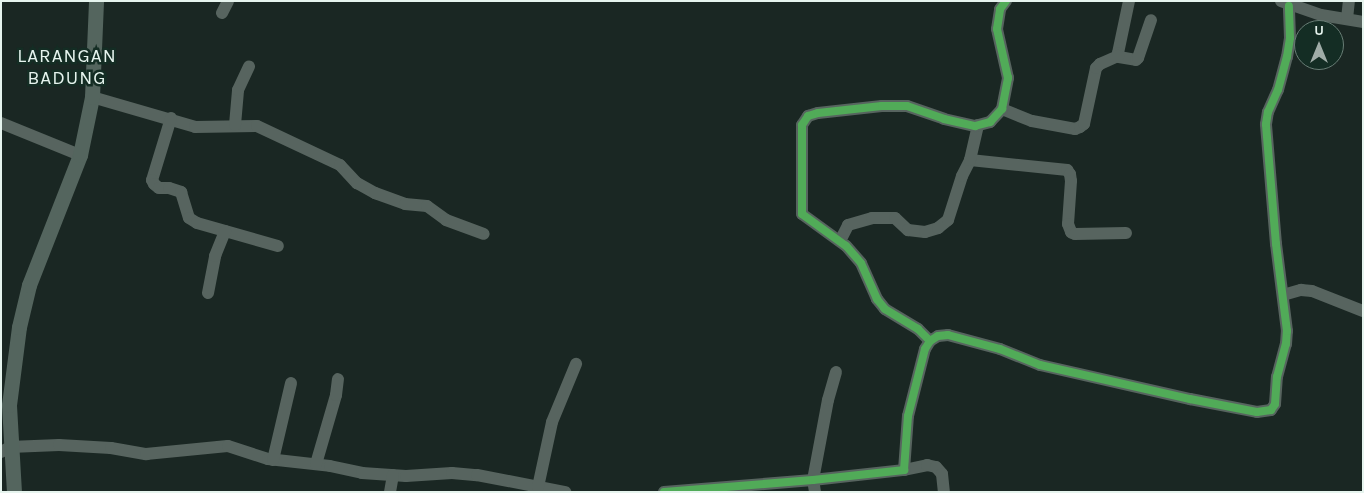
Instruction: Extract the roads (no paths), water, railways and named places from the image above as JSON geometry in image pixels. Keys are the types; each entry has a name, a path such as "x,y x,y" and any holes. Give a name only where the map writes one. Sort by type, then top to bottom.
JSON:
{"main road":[{"path":"14,492 6,449 9,405 20,319 37,262 61,207 80,155 92,97 96,1"}],"street":[{"path":"222,13 228,1"},
{"path":"930,341 918,329 885,309 861,263 840,241 802,214 802,124 808,116 882,106 907,106 944,119 978,125 990,122 1002,109 1008,78 997,29 1000,9 1006,1"},
{"path":"1118,56 1129,1"},
{"path":"1347,19 1349,1"},
{"path":"904,470 908,416 925,349 930,341 938,336 948,335 1000,349 1040,365 1262,412 1272,410 1275,404 1276,377 1286,344 1287,331 1276,244 1266,124 1268,112 1278,90 1287,57 1285,4 1321,15 1363,22"},
{"path":"1002,109 1032,121 1076,129 1080,128 1084,124 1096,68 1100,64 1118,56 1136,60 1151,20"},
{"path":"235,125 238,90 248,66"},
{"path":"92,97 170,118 184,124 207,128 235,125 257,126 340,165 357,184 375,193 405,204 427,206 446,220 484,234"},
{"path":"170,118 154,175 154,184 159,188 169,188 181,192 189,218 197,223 278,246"},
{"path":"1,123 80,155"},
{"path":"840,241 848,224 881,216 896,218 908,230 925,232 938,228 948,220 970,160 978,125"},
{"path":"970,160 1067,170 1071,181 1068,224 1071,232 1075,234 1126,233"},
{"path":"208,293 214,256 225,231"},
{"path":"1283,295 1301,290 1312,291 1363,310"},
{"path":"538,487 552,422 576,364"},
{"path":"814,486 828,400 836,372"},
{"path":"316,464 336,395 338,379"},
{"path":"273,460 291,383"},
{"path":"6,449 75,445 146,454 228,446 273,460 316,464 362,474 393,476 452,473 477,475 565,492"},
{"path":"664,492 814,486 927,466 936,467 942,474 944,492"},
{"path":"390,492 393,476"}],"district":[{"name":"LARANGAN BADUNG","path":"67,68"}]}
